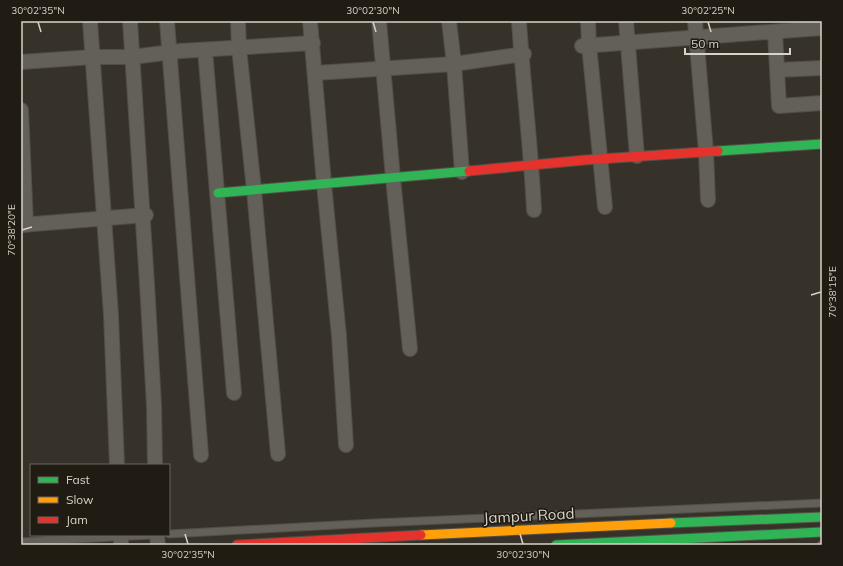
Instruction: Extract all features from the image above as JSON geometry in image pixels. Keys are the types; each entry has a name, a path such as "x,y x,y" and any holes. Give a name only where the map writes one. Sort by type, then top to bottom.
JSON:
{"main road":[{"path":"218,193 600,159 822,144"},
{"name":"Jampur Road","path":"237,545 644,524 822,517"},
{"name":"Jampur Road","path":"556,545 822,532"}],"street":[{"path":"90,21 105,218 118,464"},
{"path":"130,21 144,215 156,464"},
{"path":"167,21 201,455"},
{"path":"238,21 239,48 254,190 278,454"},
{"path":"310,21 339,336 346,445"},
{"path":"379,21 410,349"},
{"path":"450,21 462,172"},
{"path":"519,21 532,165 534,210"},
{"path":"588,21 585,46 605,207"},
{"path":"626,21 637,156"},
{"path":"695,21 706,152 708,200"},
{"path":"585,46 696,38 767,28 822,28"},
{"path":"767,28 777,70 779,106 822,103"},
{"path":"21,62 93,57 132,57 170,52 313,43"},
{"path":"205,50 234,393"},
{"path":"315,73 454,64 522,54"},
{"path":"777,70 822,68"},
{"path":"21,110 23,225 144,215"}],"lane":[{"path":"170,534 381,522 822,503"},
{"path":"21,542 121,539 144,536"}],"traffic: fast":[{"path":"718,151 822,144"},
{"path":"218,193 469,171"},
{"path":"671,523 822,517"},
{"path":"556,545 822,532"}],"traffic: slow":[{"path":"421,535 671,523"}],"traffic: jam":[{"path":"469,171 585,160 718,151"},
{"path":"237,545 421,535"}]}
